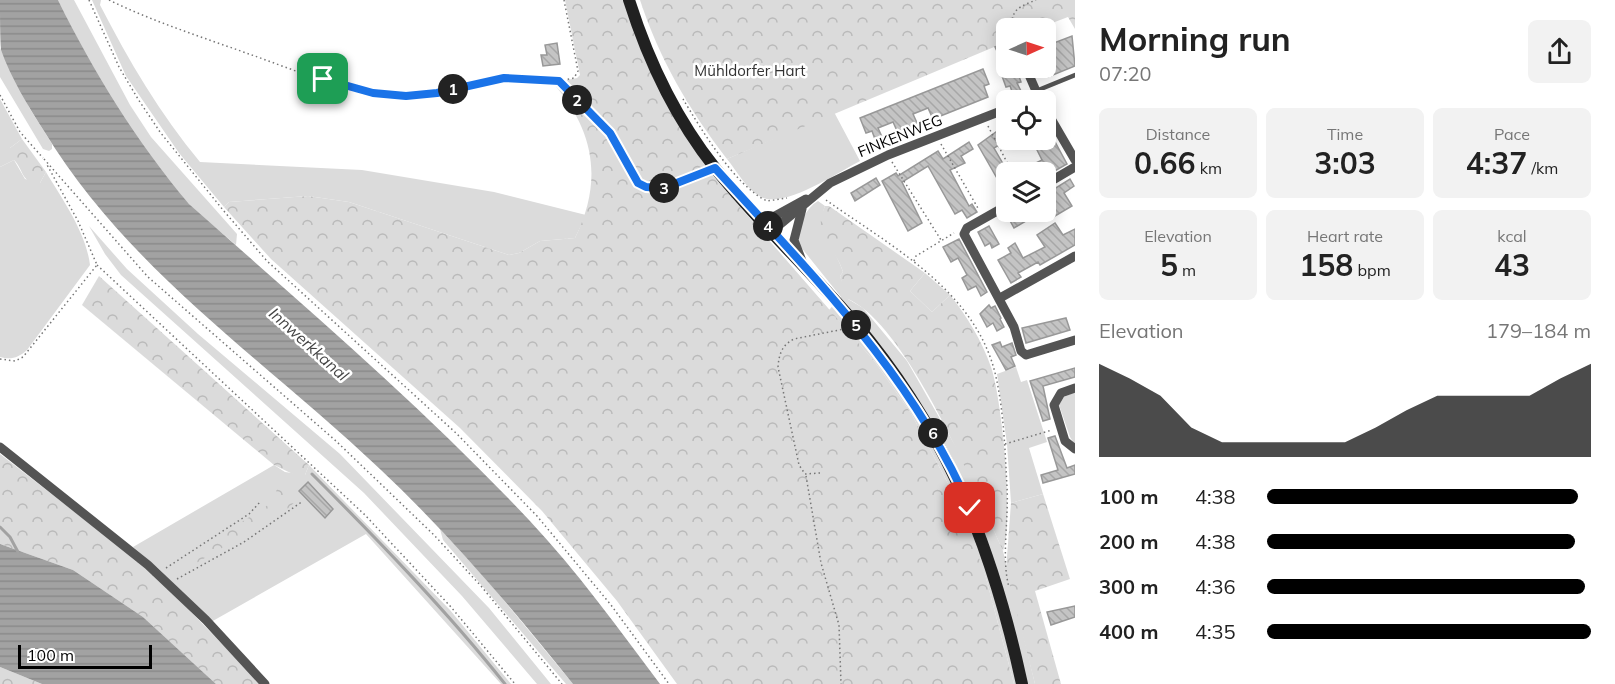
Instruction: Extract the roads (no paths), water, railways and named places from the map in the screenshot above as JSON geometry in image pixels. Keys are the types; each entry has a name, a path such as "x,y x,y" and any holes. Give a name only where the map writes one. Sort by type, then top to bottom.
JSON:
{"main road":[{"path":"629,0 666,91 715,168 855,324 909,394 940,444 958,480 986,550 1022,684"}],"street":[{"name":"FINKENWEG","path":"768,227 830,183 888,155 996,113"},
{"path":"1056,127 1075,160"},
{"path":"1056,178 1075,167"},
{"path":"804,266 794,240 797,220 809,198"},
{"path":"996,211 966,230 964,234 1000,298 1014,327 1021,351 1026,355 1075,340"},
{"path":"1000,298 1075,255"},
{"path":"1075,388 1061,393 1056,400 1060,427 1065,441 1075,449"},
{"path":"0,447 158,574 265,684"}],"lane":[{"path":"1046,90 1075,75"}],"water":[{"name":"Innwerkkanal","path":"0,0 58,0 117,106 151,156 189,204 363,358 489,478 564,559 660,684 573,684 481,574 407,495 157,271 116,228 78,181 26,102 1,50"},
{"path":"0,544 73,570 143,617 216,684 42,684 0,667"}],"waterway":[{"path":"312,474 412,576 505,684"},
{"path":"0,527 10,537 18,552"}],"park label":[{"name":"Mühldorfer Hart","path":"750,71"}]}
